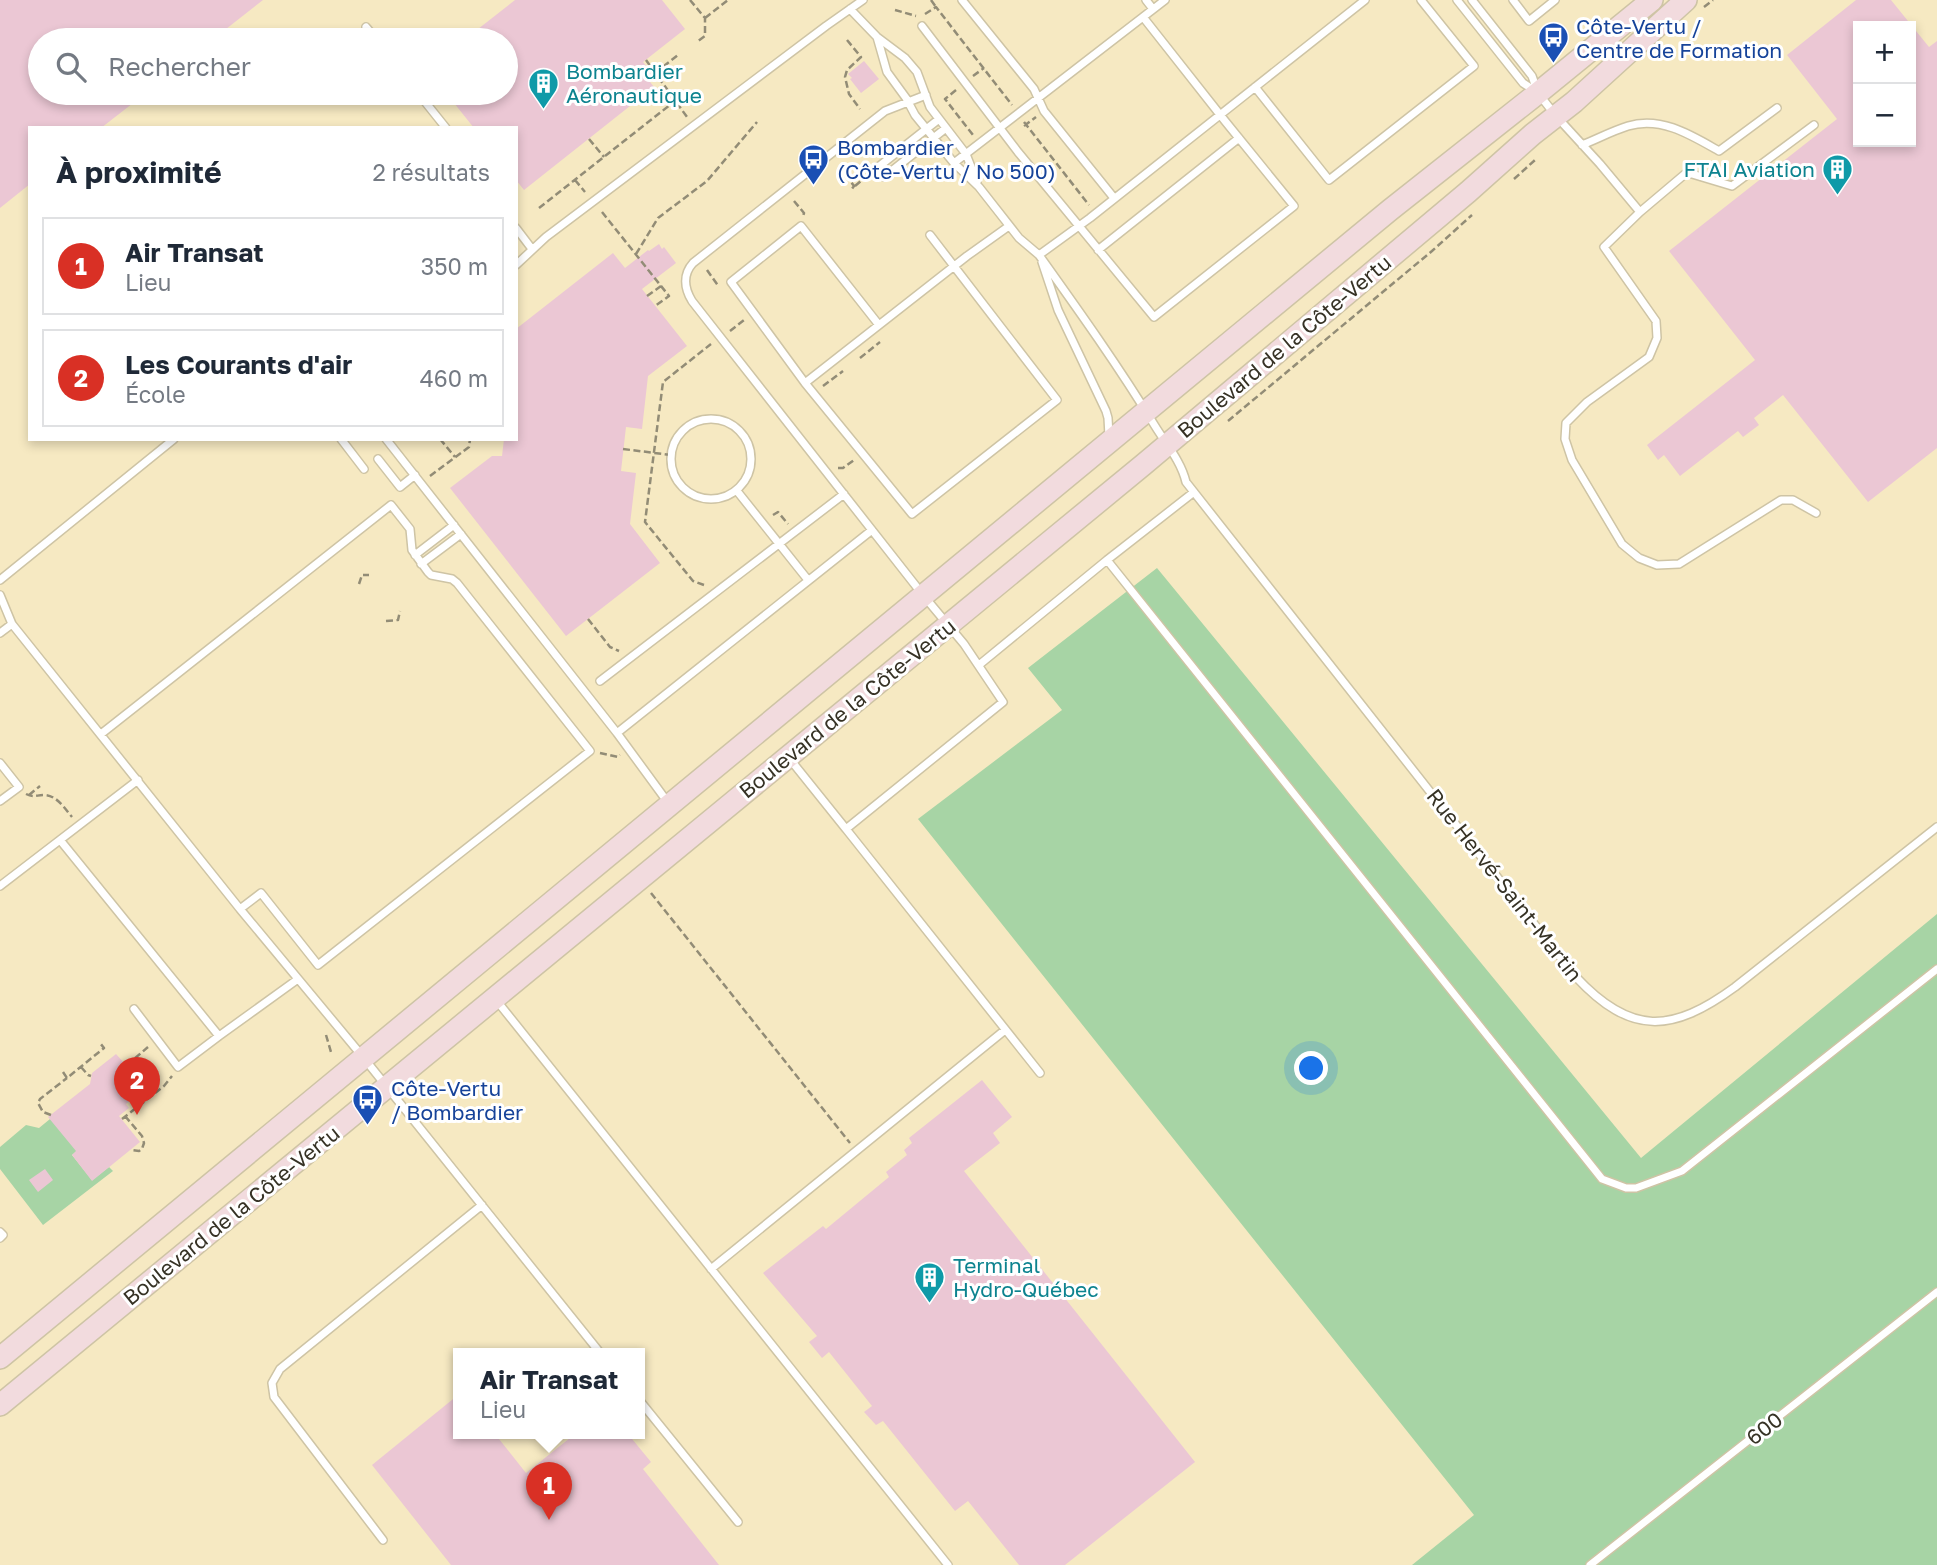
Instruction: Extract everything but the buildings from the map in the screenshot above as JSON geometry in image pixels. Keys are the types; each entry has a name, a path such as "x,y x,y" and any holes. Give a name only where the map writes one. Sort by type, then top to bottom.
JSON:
{"street":[{"name":"Boulevard de la Côte-Vertu","path":"0,1358 1390,210 1652,0"},
{"name":"Boulevard de la Côte-Vertu","path":"0,1405 1166,445 1468,192 1686,0"}],"lane":[{"path":"518,263 532,249 863,0"},
{"path":"962,0 1032,86 1044,111 1114,198"},
{"path":"1146,0 1153,9"},
{"path":"954,163 1165,0"},
{"path":"1109,442 1106,411 1058,310 1040,255 1366,0"},
{"path":"1255,87 1329,180 1474,66 1421,0"},
{"path":"1457,0 1523,83 1538,93 1640,212"},
{"path":"1472,0 1532,76 1538,93"},
{"path":"1513,0 1529,21 1555,0"},
{"path":"850,9 917,72 930,107 969,152 979,187"},
{"path":"922,26 1078,226 1154,317 1294,206 1143,17"},
{"path":"877,37 887,72 915,114 954,163 979,187"},
{"path":"846,828 1003,702 949,624 923,595 692,300 685,279 693,263 885,111 926,95"},
{"path":"428,105 444,126"},
{"path":"1583,145 1629,126 1650,122 1679,130 1719,150 1777,108"},
{"path":"877,168 939,119"},
{"path":"1814,125 1732,186 1685,174 1604,247 1656,321 1657,338 1649,357 1587,402 1566,423 1565,439 1572,460 1622,544 1639,558 1657,565 1679,564 1781,500 1793,500 1816,513"},
{"path":"884,177 946,128"},
{"path":"1098,250 1239,138"},
{"name":"Rue Hervé-Saint-Martin","path":"979,187 1019,238 1040,255 1183,468 1186,482 1576,977 1592,993 1628,1017 1647,1022 1672,1020 1692,1013 1715,1001 1937,827"},
{"path":"879,325 801,226 731,282 805,383 912,514 1057,400 930,235"},
{"path":"805,383 1009,226"},
{"path":"518,231 532,249"},
{"path":"704,419 718,419 741,432 748,442 752,455 751,469 746,481 737,491 725,498 698,498 686,492 677,482 671,470 671,455 681,432 691,424 704,419"},
{"path":"0,580 172,441"},
{"path":"343,441 364,469"},
{"path":"388,441 617,733 670,805"},
{"path":"378,459 400,487 415,475"},
{"path":"737,491 808,580"},
{"path":"979,666 1194,492"},
{"path":"600,681 844,494"},
{"path":"101,734 391,505 410,529 411,546 421,564 431,575 447,577 457,583 590,751 318,965 261,893 240,909"},
{"path":"415,555 454,525"},
{"path":"617,733 872,530"},
{"path":"421,564 461,534"},
{"path":"1107,560 1602,1179 1626,1188 1636,1188 1682,1171 1937,969"},
{"path":"0,594 12,624 596,1348"},
{"path":"0,633 12,624"},
{"path":"788,757 1040,1073"},
{"path":"0,763 19,787 0,801"},
{"path":"0,886 138,780"},
{"path":"60,840 219,1036"},
{"path":"134,1009 178,1067 298,979"},
{"path":"494,998 948,1565"},
{"path":"711,1269 1005,1030"},
{"path":"383,1540 274,1397 272,1384 280,1369 482,1205"},
{"path":"0,1232 3,1236 0,1238"},
{"name":"600","path":"1590,1565 1937,1292"},
{"path":"645,1407 738,1522"}],"path":[{"path":"690,0 705,18 705,36 698,41"},
{"path":"705,18 728,0"},
{"path":"931,0 1014,108"},
{"path":"895,10 918,16 936,7"},
{"path":"847,40 861,57 847,70 845,77 849,94 860,109"},
{"path":"655,74 678,55"},
{"path":"646,60 688,117"},
{"path":"973,76 984,68"},
{"path":"958,88 945,99 973,133 969,152"},
{"path":"539,208 675,101"},
{"path":"636,254 658,218 707,181 757,122"},
{"path":"1024,122 1090,205"},
{"path":"589,139 604,157"},
{"path":"1506,185 1542,153"},
{"path":"839,166 854,186"},
{"path":"851,190 877,168"},
{"path":"575,180 587,195"},
{"name":"Boulevard de la Côte-Vertu","path":"1222,425 1477,211"},
{"path":"602,212 669,296 655,306"},
{"path":"707,270 719,287"},
{"path":"647,296 661,286"},
{"path":"860,358 880,342"},
{"path":"693,581 645,522 663,382 712,344"},
{"path":"823,386 843,371"},
{"path":"442,441 455,457"},
{"path":"431,475 469,447 470,441"},
{"path":"623,449 671,455"},
{"path":"838,468 862,453"},
{"path":"359,584 362,575 369,575"},
{"path":"386,621 398,620 400,611"},
{"path":"588,619 610,647"},
{"path":"590,751 618,757 628,748"},
{"path":"28,795 54,797 71,816"},
{"path":"639,879 856,1151"},
{"path":"326,1035 331,1052"},
{"path":"51,1115 43,1112 38,1103 40,1099 104,1048 100,1043"},
{"path":"127,1065 138,1056"},
{"path":"81,1067 91,1076"},
{"path":"131,1150 139,1151 144,1143 142,1136 123,1118 164,1086 178,1067"},
{"path":"63,1072 67,1078"}],"shaded area":[{"path":"0,0 1937,0 1937,1565 0,1565"}],"green space":[{"path":"1157,568 1641,1158 1937,914 1937,1565 1412,1565 1474,1515 918,819 1062,710 1028,668"},
{"path":"50,1119 102,1131 72,1155 92,1180 109,1167 113,1171 43,1225 0,1169 0,1147 26,1125 39,1128"}],"place":[{"name":"Côte-Vertu / Centre de Formation","path":"1553,65"},
{"name":"Bombardier Aéronautique","path":"543,110"},
{"name":"Bombardier (Côte-Vertu / No 500)","path":"814,186"},
{"name":"FTAI Aviation","path":"1838,196"},
{"name":"Les Courants d'air","path":"137,1115"},
{"name":"Côte-Vertu / Bombardier","path":"368,1127"},
{"name":"Terminal Hydro-Québec","path":"930,1304"},
{"name":"Air Transat","path":"549,1520"}]}
